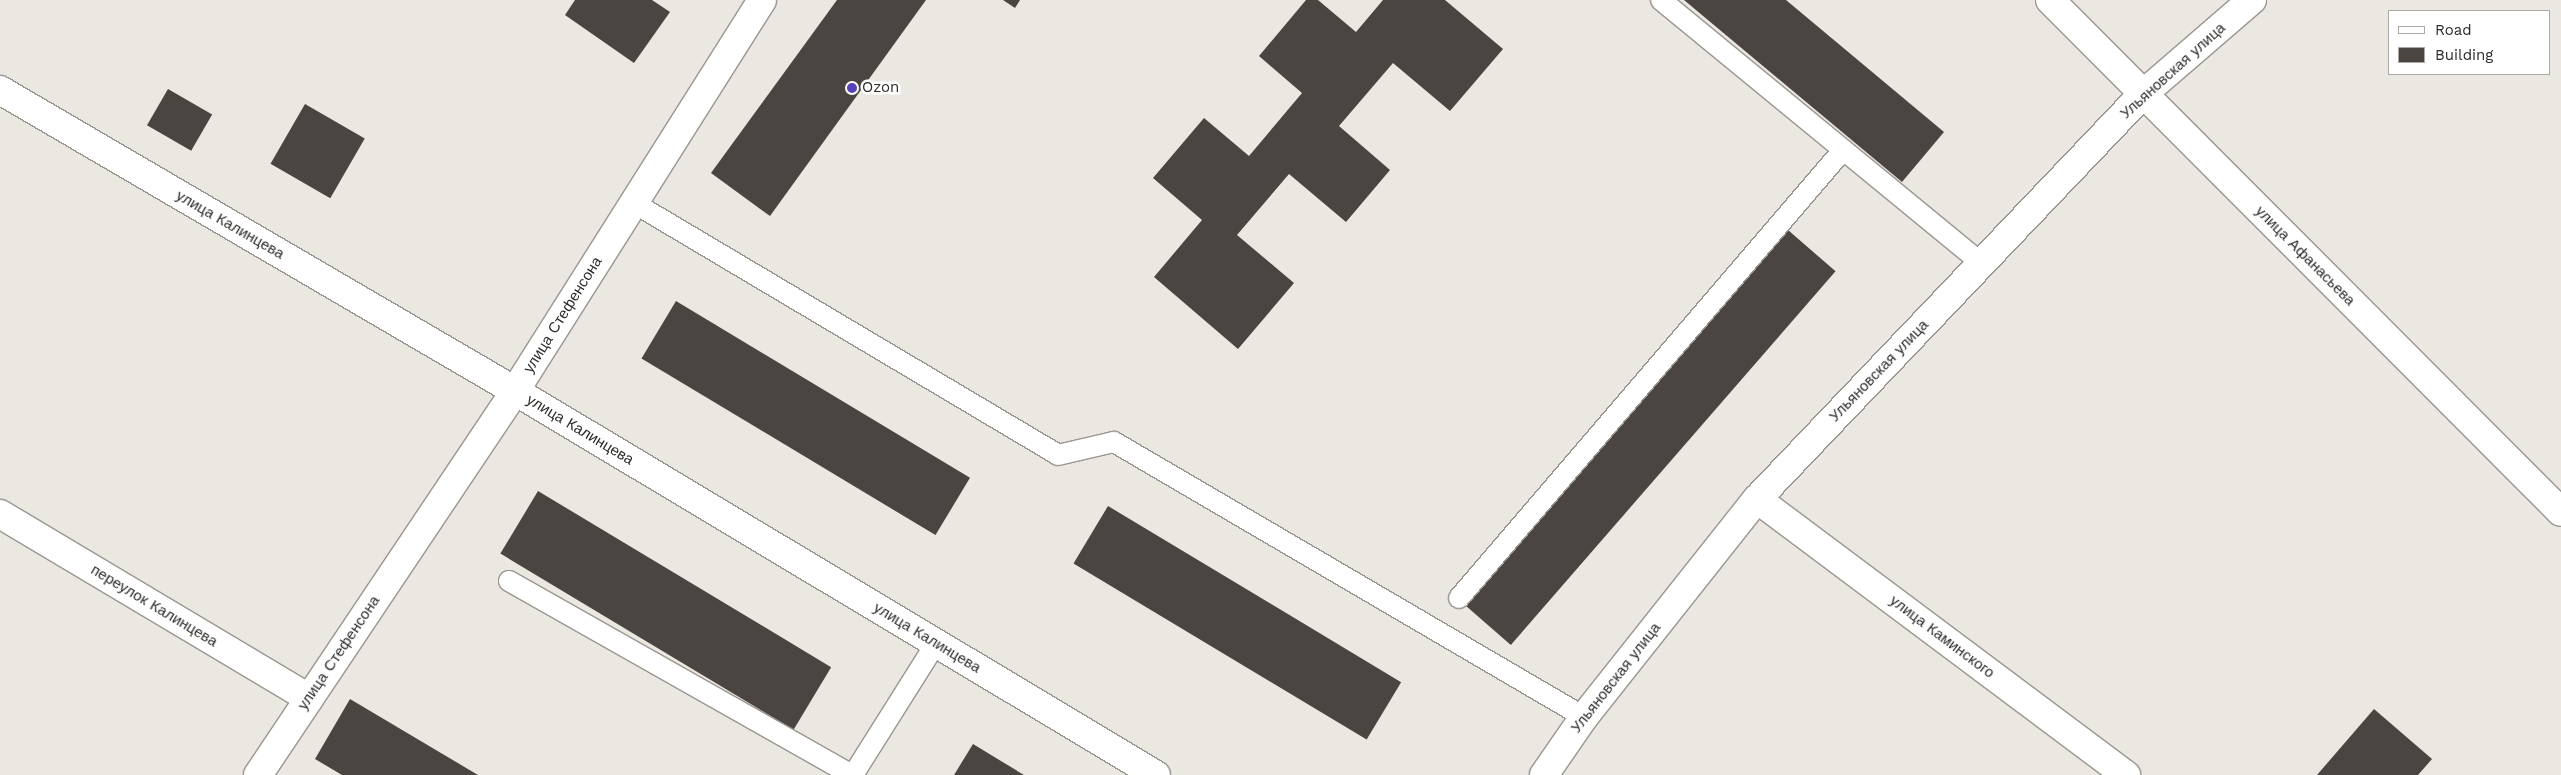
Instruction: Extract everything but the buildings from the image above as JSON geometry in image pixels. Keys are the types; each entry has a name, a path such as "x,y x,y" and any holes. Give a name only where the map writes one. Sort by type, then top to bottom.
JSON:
{"street":[{"name":"улица Стефенсона","path":"258,775 515,391 762,0"},
{"name":"улица Афанасьева","path":"2050,0 2561,512"},
{"name":"Ульяновская улица","path":"1544,775 1584,717 1757,499 2143,94 2252,0"},
{"name":"улица Калинцева","path":"0,90 515,391 1156,775"},
{"name":"улица Каминского","path":"1757,499 2126,775"},
{"name":"переулок Калинцева","path":"0,514 309,698"}],"lane":[{"path":"1661,0 1982,264"},
{"path":"1459,598 1843,150"},
{"path":"634,203 1058,455 1114,442 1584,717"},
{"path":"510,581 852,775 936,643"}],"place":[{"name":"Ozon","path":"852,88"}]}
